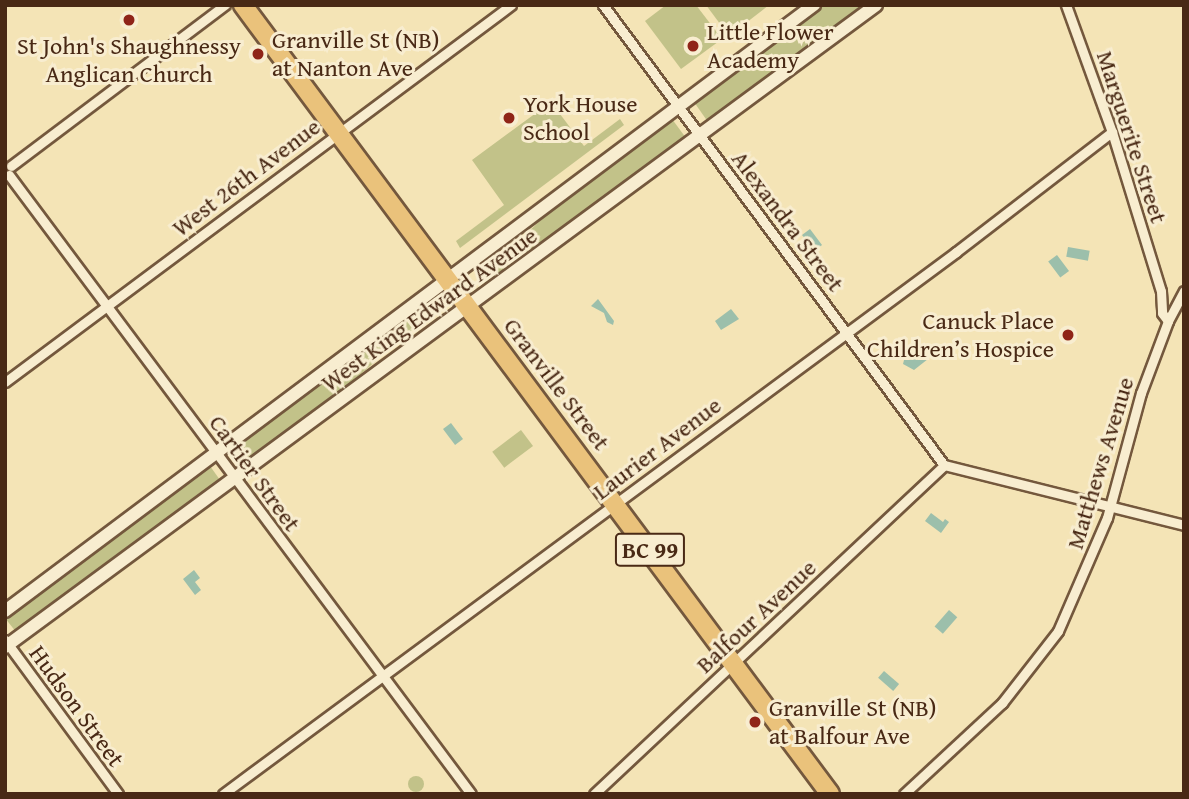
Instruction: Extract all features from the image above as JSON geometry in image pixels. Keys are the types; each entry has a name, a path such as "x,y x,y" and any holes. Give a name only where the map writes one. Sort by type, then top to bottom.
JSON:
{"highway":[{"name":"Granville Street","path":"243,5 830,794"}],"main road":[{"name":"West King Edward Avenue","path":"5,611 814,5"},
{"name":"West King Edward Avenue","path":"6,644 469,307 876,5"}],"street":[{"path":"7,170 225,5"},
{"name":"West 26th Avenue","path":"5,382 512,5"},
{"name":"Alexandra Street","path":"603,5 944,465"},
{"name":"Marguerite Street","path":"1066,5 1112,132 1161,292 1162,313 1168,321"},
{"name":"Laurier Avenue","path":"223,794 1112,132"},
{"name":"Cartier Street","path":"7,170 471,794"},
{"name":"Matthews Avenue","path":"904,794 977,728 1031,669 1058,631 1089,565 1110,507 1141,393 1168,321 1184,291"},
{"path":"944,465 1184,525"},
{"name":"Balfour Avenue","path":"594,794 944,465"},
{"name":"Hudson Street","path":"6,644 118,794"}],"green space":[{"path":"666,5 696,5 722,39 681,69 645,21"},
{"path":"706,5 769,5 729,36"},
{"path":"824,5 866,5 708,122 694,102"},
{"path":"551,102 584,146 620,119 624,125 460,248 456,241 504,205 472,160"},
{"path":"672,119 686,138 489,283 480,284 484,275 554,207"},
{"path":"437,303 415,328 343,389 242,464 231,450 425,306"},
{"path":"521,430 533,446 504,468 492,452"},
{"path":"210,466 220,480 16,632 5,618"},
{"path":"416,776 422,778 422,790 416,792 410,790 408,784 410,778"}],"shaded area":[{"path":"810,229 822,245 814,251 802,235"},
{"path":"1068,247 1090,251 1088,261 1066,257"},
{"path":"1057,255 1069,271 1060,278 1048,262"},
{"path":"598,299 614,321 613,325 607,322 604,313 591,306"},
{"path":"731,309 739,319 721,330 715,321"},
{"path":"923,352 928,359 914,370 903,364 904,360 910,360"},
{"path":"451,423 463,439 455,445 443,429"},
{"path":"931,513 943,522 945,519 949,522 941,533 925,521"},
{"path":"194,570 200,578 195,582 201,590 195,595 183,579"},
{"path":"949,610 957,617 943,634 935,627"},
{"path":"884,671 899,684 893,691 878,678"}],"place":[{"name":"St John's Shaughnessy Anglican Church","path":"129,20"},
{"name":"Little Flower Academy","path":"693,46"},
{"name":"Granville St (NB) at Nanton Ave","path":"258,54"},
{"name":"York House School","path":"509,118"},
{"name":"Canuck Place Children’s Hospice","path":"1068,335"},
{"name":"Granville St (NB) at Balfour Ave","path":"755,722"}]}
